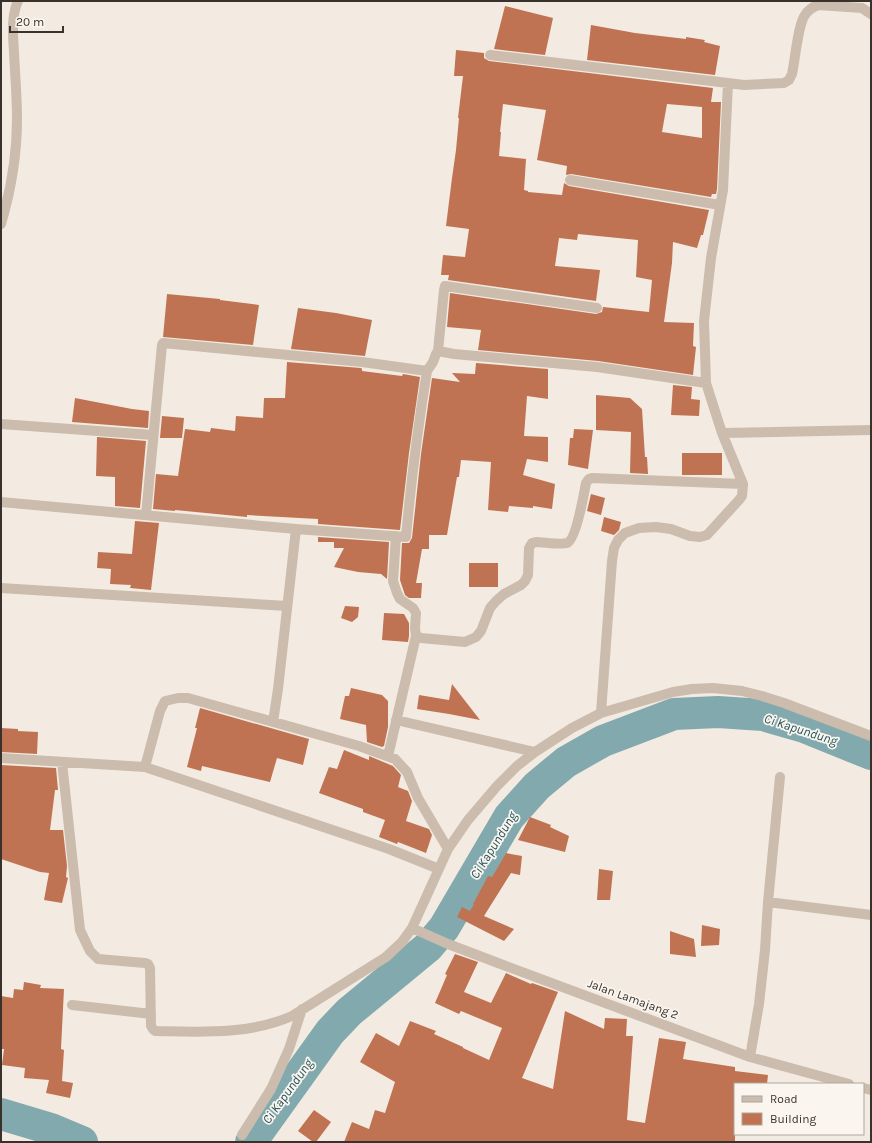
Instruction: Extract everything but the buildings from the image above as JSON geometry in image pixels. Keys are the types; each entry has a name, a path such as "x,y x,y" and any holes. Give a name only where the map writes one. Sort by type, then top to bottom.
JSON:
{"street":[{"path":"1,224 7,203 14,166 17,119 13,36 14,17 18,1"},
{"path":"490,55 744,85 784,83 789,80 792,74 800,28 805,15 812,8 818,5 862,8 871,14"},
{"path":"601,713 612,561 614,548 618,540 625,533 639,528 656,527 671,529 690,536 700,537 707,534 742,496 742,484 722,432 706,383 704,321 711,258 723,190 728,83"},
{"path":"570,180 720,205"},
{"path":"1,502 296,529 406,537 418,428 427,371 438,351 445,286 597,308"},
{"path":"146,515 163,343 362,362 427,371"},
{"path":"438,351 597,367 706,383"},
{"path":"1,424 153,435"},
{"path":"722,432 871,430"},
{"path":"416,636 421,638 465,642 476,637 481,631 490,608 504,594 521,585 525,581 528,575 529,548 532,543 563,544 571,541 576,529 586,483 589,479 742,484"},
{"path":"273,722 296,529"},
{"path":"388,756 416,636 416,613 413,608 400,599 394,580 396,536"},
{"path":"1,588 287,606"},
{"path":"62,762 80,930 90,951 98,959 148,964 150,968 151,1026 155,1031 215,1032 252,1028 280,1021 292,1016 386,957 416,930 438,869 448,849 468,820 497,786 517,766 535,752 572,728 601,713 673,692 713,688 742,691 762,696 871,736"},
{"path":"145,767 160,711 166,701 178,698 188,698 359,746 395,760 407,772 418,798 448,849"},
{"path":"396,720 535,752"},
{"path":"1,758 145,767 389,849 438,869"},
{"path":"750,1057 759,1004 765,950 780,777"},
{"path":"768,902 871,915"},
{"name":"Jalan Lamajang 2","path":"416,930 448,944 750,1057 844,1083"},
{"path":"72,1005 151,1014"},
{"path":"242,1135 271,1089 289,1049 302,1009"}],"waterway":[{"name":"Ci Kapundung","path":"251,1142 330,1032 349,1012 428,947 444,928 509,817 537,786 566,762 603,741 674,714 718,712 763,715 804,727 871,754"},
{"name":"Ci Kapundung","path":"1,1114 51,1129 82,1142"}]}
